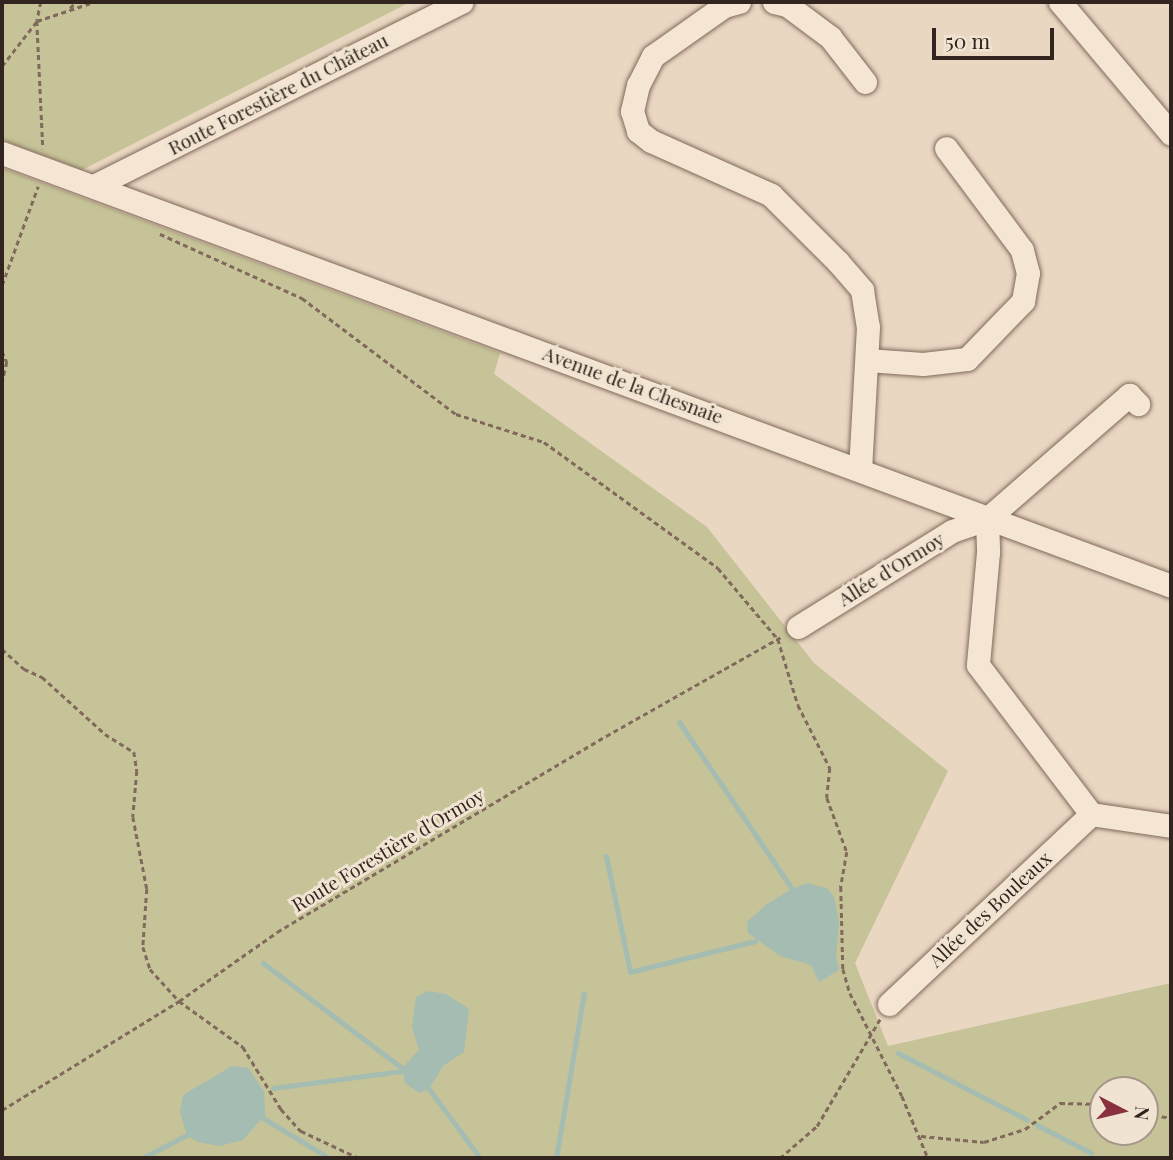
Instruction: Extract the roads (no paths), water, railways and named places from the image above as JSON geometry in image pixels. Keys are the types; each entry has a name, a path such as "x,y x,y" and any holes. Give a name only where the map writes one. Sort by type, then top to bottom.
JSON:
{"street":[{"name":"Route Forestière du Château","path":"94,186 462,2"},
{"path":"739,2 724,6 653,56 638,85 632,111 638,131 651,141 771,195 862,290 868,327 860,469"},
{"path":"774,2 788,5 830,37 865,82"},
{"path":"1060,2 1171,134"},
{"path":"867,360 923,365 967,359 1023,301 1028,273 1022,250 946,148"},
{"name":"Avenue de la Chesnaie","path":"2,153 1171,586"},
{"path":"1138,404 1129,395 987,519 988,552 978,665 1091,814 1171,826"},
{"name":"Allée d'Ormoy","path":"798,627 952,531 987,519"},
{"name":"Allée des Bouleaux","path":"889,1004 1091,814"}],"waterway":[{"path":"679,722 792,889"},
{"path":"606,856 630,972 755,941"},
{"path":"263,963 402,1068"},
{"path":"556,1158 584,993"},
{"path":"898,1053 1027,1120"},
{"path":"273,1088 402,1071"},
{"path":"429,1089 480,1158"},
{"path":"263,1118 329,1158"},
{"path":"1037,1125 1091,1153"},
{"path":"142,1158 187,1135"}]}
